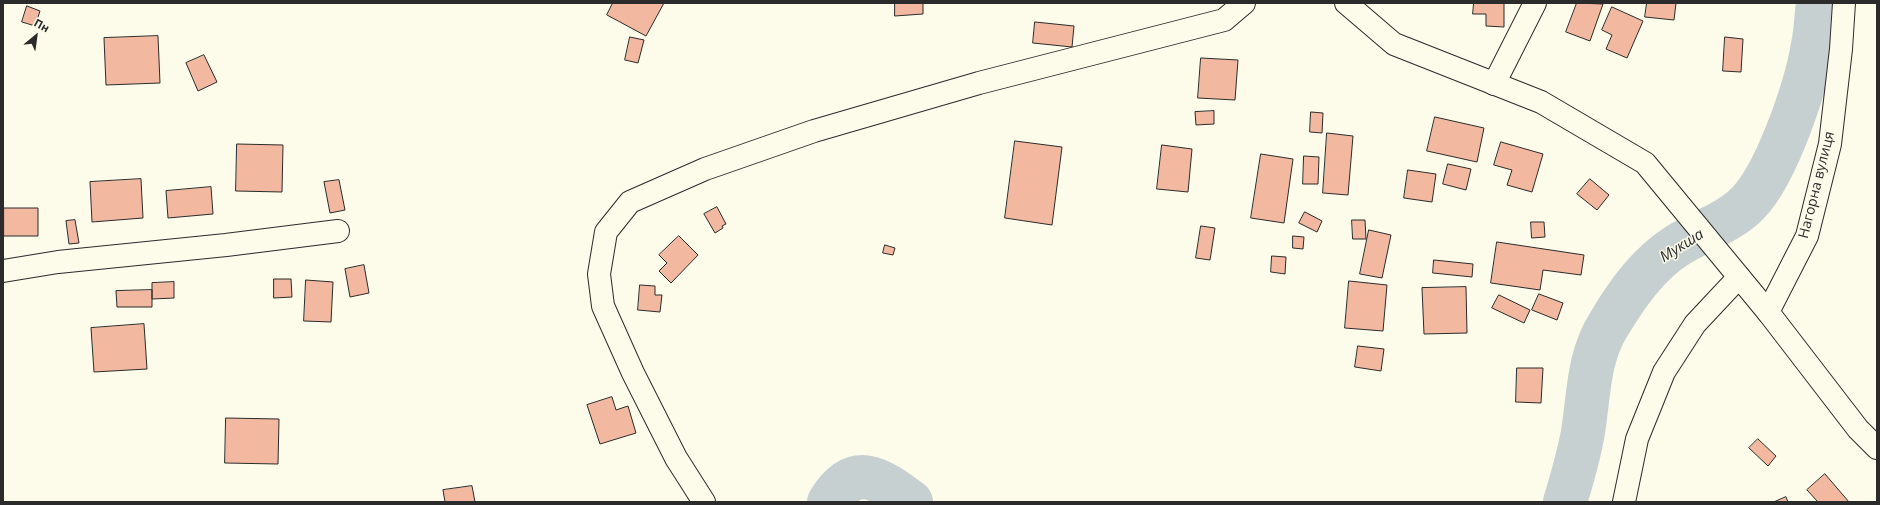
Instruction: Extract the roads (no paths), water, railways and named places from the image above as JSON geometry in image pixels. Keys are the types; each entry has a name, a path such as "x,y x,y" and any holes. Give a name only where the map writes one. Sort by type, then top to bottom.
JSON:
{"street":[{"path":"704,502 676,458 636,380 603,306 599,274 606,232 630,202 705,169 814,131 979,83 1224,20 1244,3"},
{"path":"1346,3 1394,44 1541,102 1645,163 1768,312 1858,429 1877,448"},
{"path":"1494,84 1535,3"},
{"name":"Нагорна вулиця","path":"1768,312 1807,236 1830,144 1841,49 1844,3"},
{"path":"3,271 58,262 338,232"},
{"path":"1624,502 1637,439 1664,372 1695,324 1734,270"}],"waterway":[{"name":"Мукша","path":"1565,502 1583,432 1590,376 1597,349 1602,337 1631,291 1657,261 1678,245 1732,216 1748,203 1759,189 1779,151 1797,106 1813,45 1818,3"},
{"name":"Мукша","path":"829,502 839,489 848,481 858,477 868,478 889,486 911,502"}]}
